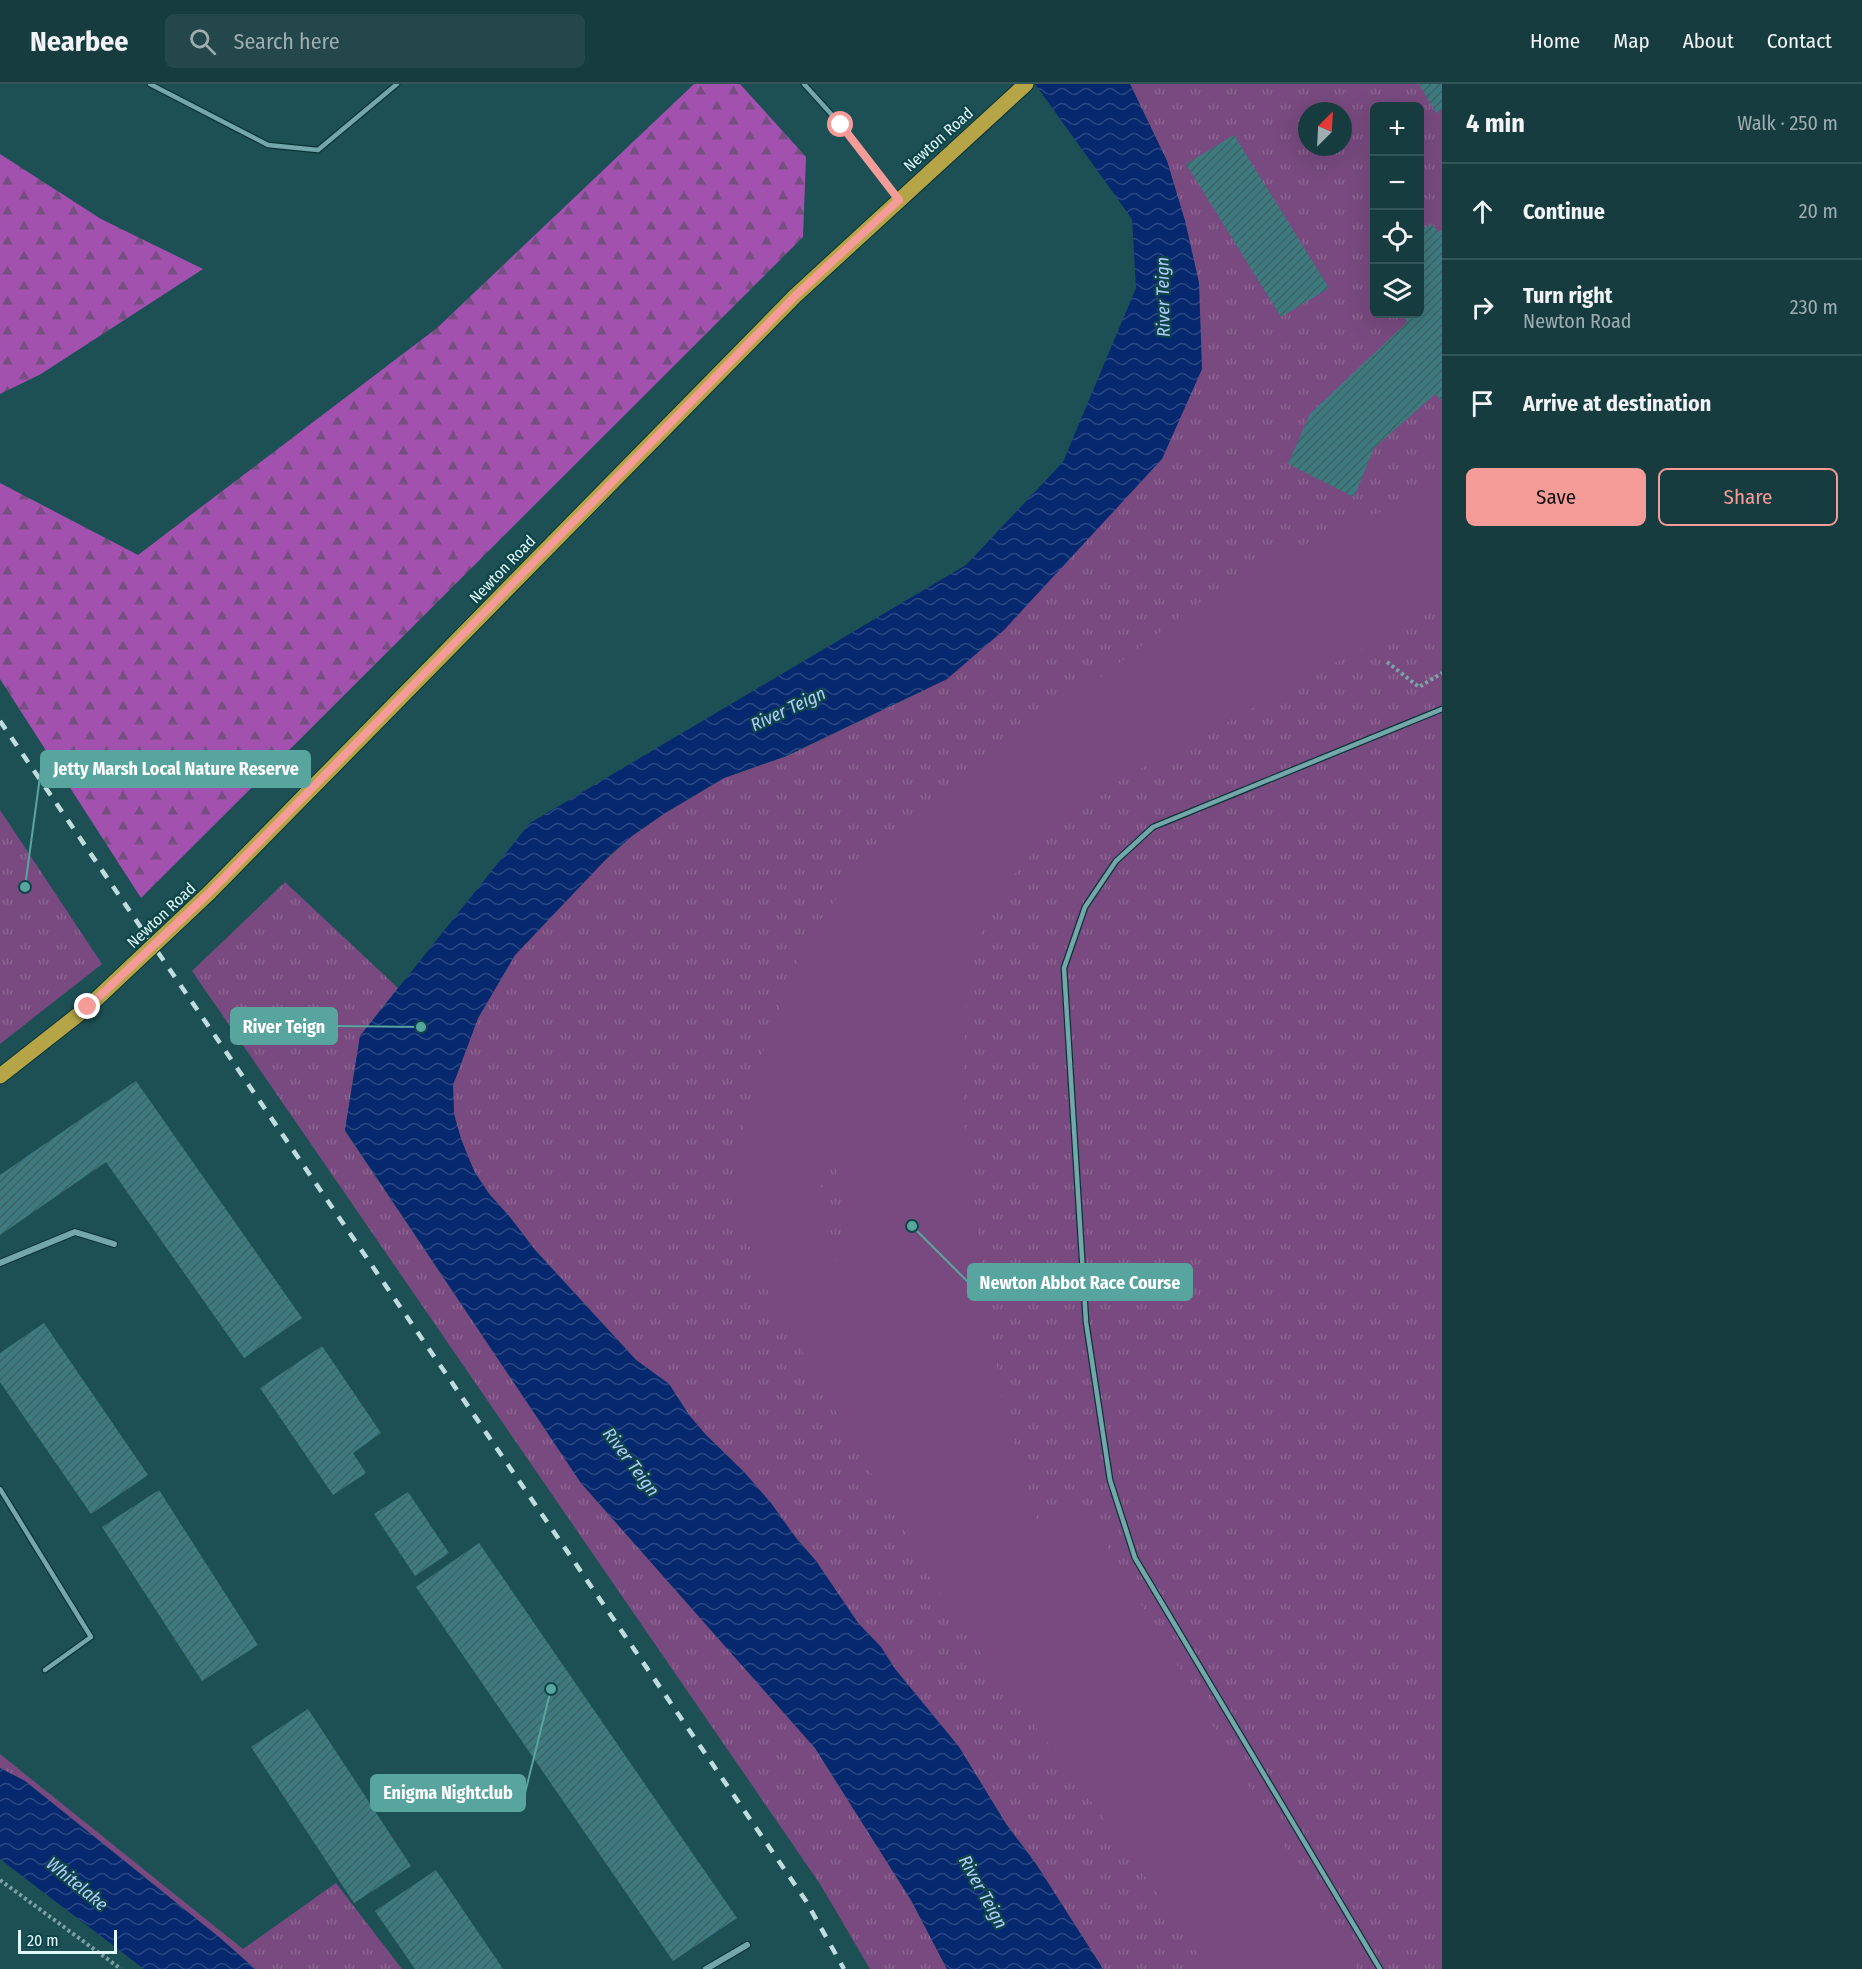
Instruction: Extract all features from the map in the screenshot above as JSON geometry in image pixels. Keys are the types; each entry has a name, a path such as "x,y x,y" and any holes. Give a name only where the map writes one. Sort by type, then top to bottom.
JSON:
{"main road":[{"name":"Newton Road","path":"0,1076 88,1007 209,893 795,296 1026,84"}],"street":[{"path":"0,1263 75,1232 114,1244"},
{"path":"706,1969 747,1945"}],"lane":[{"path":"150,84 268,145 318,150 397,84"},
{"path":"804,84 841,125 899,200"},
{"path":"1380,1969 1135,1558 1110,1480 1086,1322 1064,968 1085,908 1116,861 1153,827 1442,710"},
{"path":"0,1489 91,1637 45,1670"}],"path":[{"path":"1387,662 1419,687 1442,673"},
{"path":"0,1880 121,1969"}],"green space":[{"path":"694,84 740,84 806,157 803,237 141,898 0,679 0,483 138,555 437,328"},
{"path":"1130,84 1442,84 1442,1969 1103,1969 1036,1864 1006,1824 959,1747 895,1669 881,1647 858,1623 816,1561 745,1473 689,1415 669,1384 636,1360 535,1250 489,1194 474,1171 454,1114 453,1085 478,1018 515,955 600,865 632,836 665,813 724,778 787,756 947,679 1199,283 1185,221 1167,161"},
{"path":"0,154 101,219 203,269 41,374 0,394"},
{"path":"1442,485 1442,605 1122,779 1038,845 993,902 967,967 963,1113 987,1306 1006,1419 1037,1520 1080,1501 1357,1969 1208,1969 1133,1858 948,1608 772,1299 743,1231 731,1183 759,1062 805,941 857,870 959,784 1197,604 1274,558","holes":["824,1147 832,1160 843,1189 847,1220 843,1251 837,1265 821,1185"]},
{"path":"0,810 102,964 0,1044"},
{"path":"285,882 398,988 360,1036 345,1131 581,1483 815,1748 911,1900 947,1969 870,1969 820,1884 192,971"},
{"path":"0,1754 243,1949 336,1883 402,1969 255,1969 220,1938 25,1781 0,1768"}],"water":[{"name":"River Teign","path":"1035,84 1130,84 1167,161 1185,221 1199,283 1202,369 1162,459 1004,630 947,679 786,756 724,778 665,813 611,854 515,955 478,1018 453,1085 454,1114 461,1139 474,1171 489,1194 535,1250 636,1360 669,1384 689,1415 705,1434 745,1473 771,1503 816,1561 858,1623 881,1647 895,1669 959,1747 1006,1824 1036,1864 1103,1969 947,1969 911,1900 815,1748 581,1483 345,1130 360,1036 530,823 966,565 1063,462 1136,288 1132,219"},
{"name":"Whitelake","path":"0,1768 25,1781 220,1938 255,1969 144,1969 0,1859"}],"building":[{"path":"1419,84 1442,84 1442,109 1436,113"},
{"path":"1234,135 1329,288 1281,317 1186,164"},
{"path":"1432,224 1438,232 1442,230 1442,401 1435,394 1374,448 1354,497 1288,464 1310,414 1407,322 1405,318 1424,318 1424,228"},
{"path":"136,1081 302,1318 244,1358 106,1162 0,1235 0,1175"},
{"path":"44,1323 148,1475 91,1514 0,1382 0,1353"},
{"path":"322,1346 381,1433 353,1453 366,1473 333,1495 260,1388"},
{"path":"159,1490 258,1645 202,1681 102,1527"},
{"path":"408,1492 449,1553 415,1576 374,1514"},
{"path":"479,1543 737,1918 673,1961 416,1587"},
{"path":"308,1709 411,1866 354,1903 251,1747"},
{"path":"436,1870 503,1969 415,1969 375,1911"}],"railway":[{"path":"0,721 806,1901 844,1969"}],"place":[{"name":"Jetty Marsh Local Nature Reserve","path":"25,887"},
{"name":"River Teign","path":"421,1027"},
{"name":"Newton Abbot Race Course","path":"912,1226"},
{"name":"Enigma Nightclub","path":"551,1689"}],"route":[{"path":"88,1007 209,893 795,296 899,200 841,125"}]}
